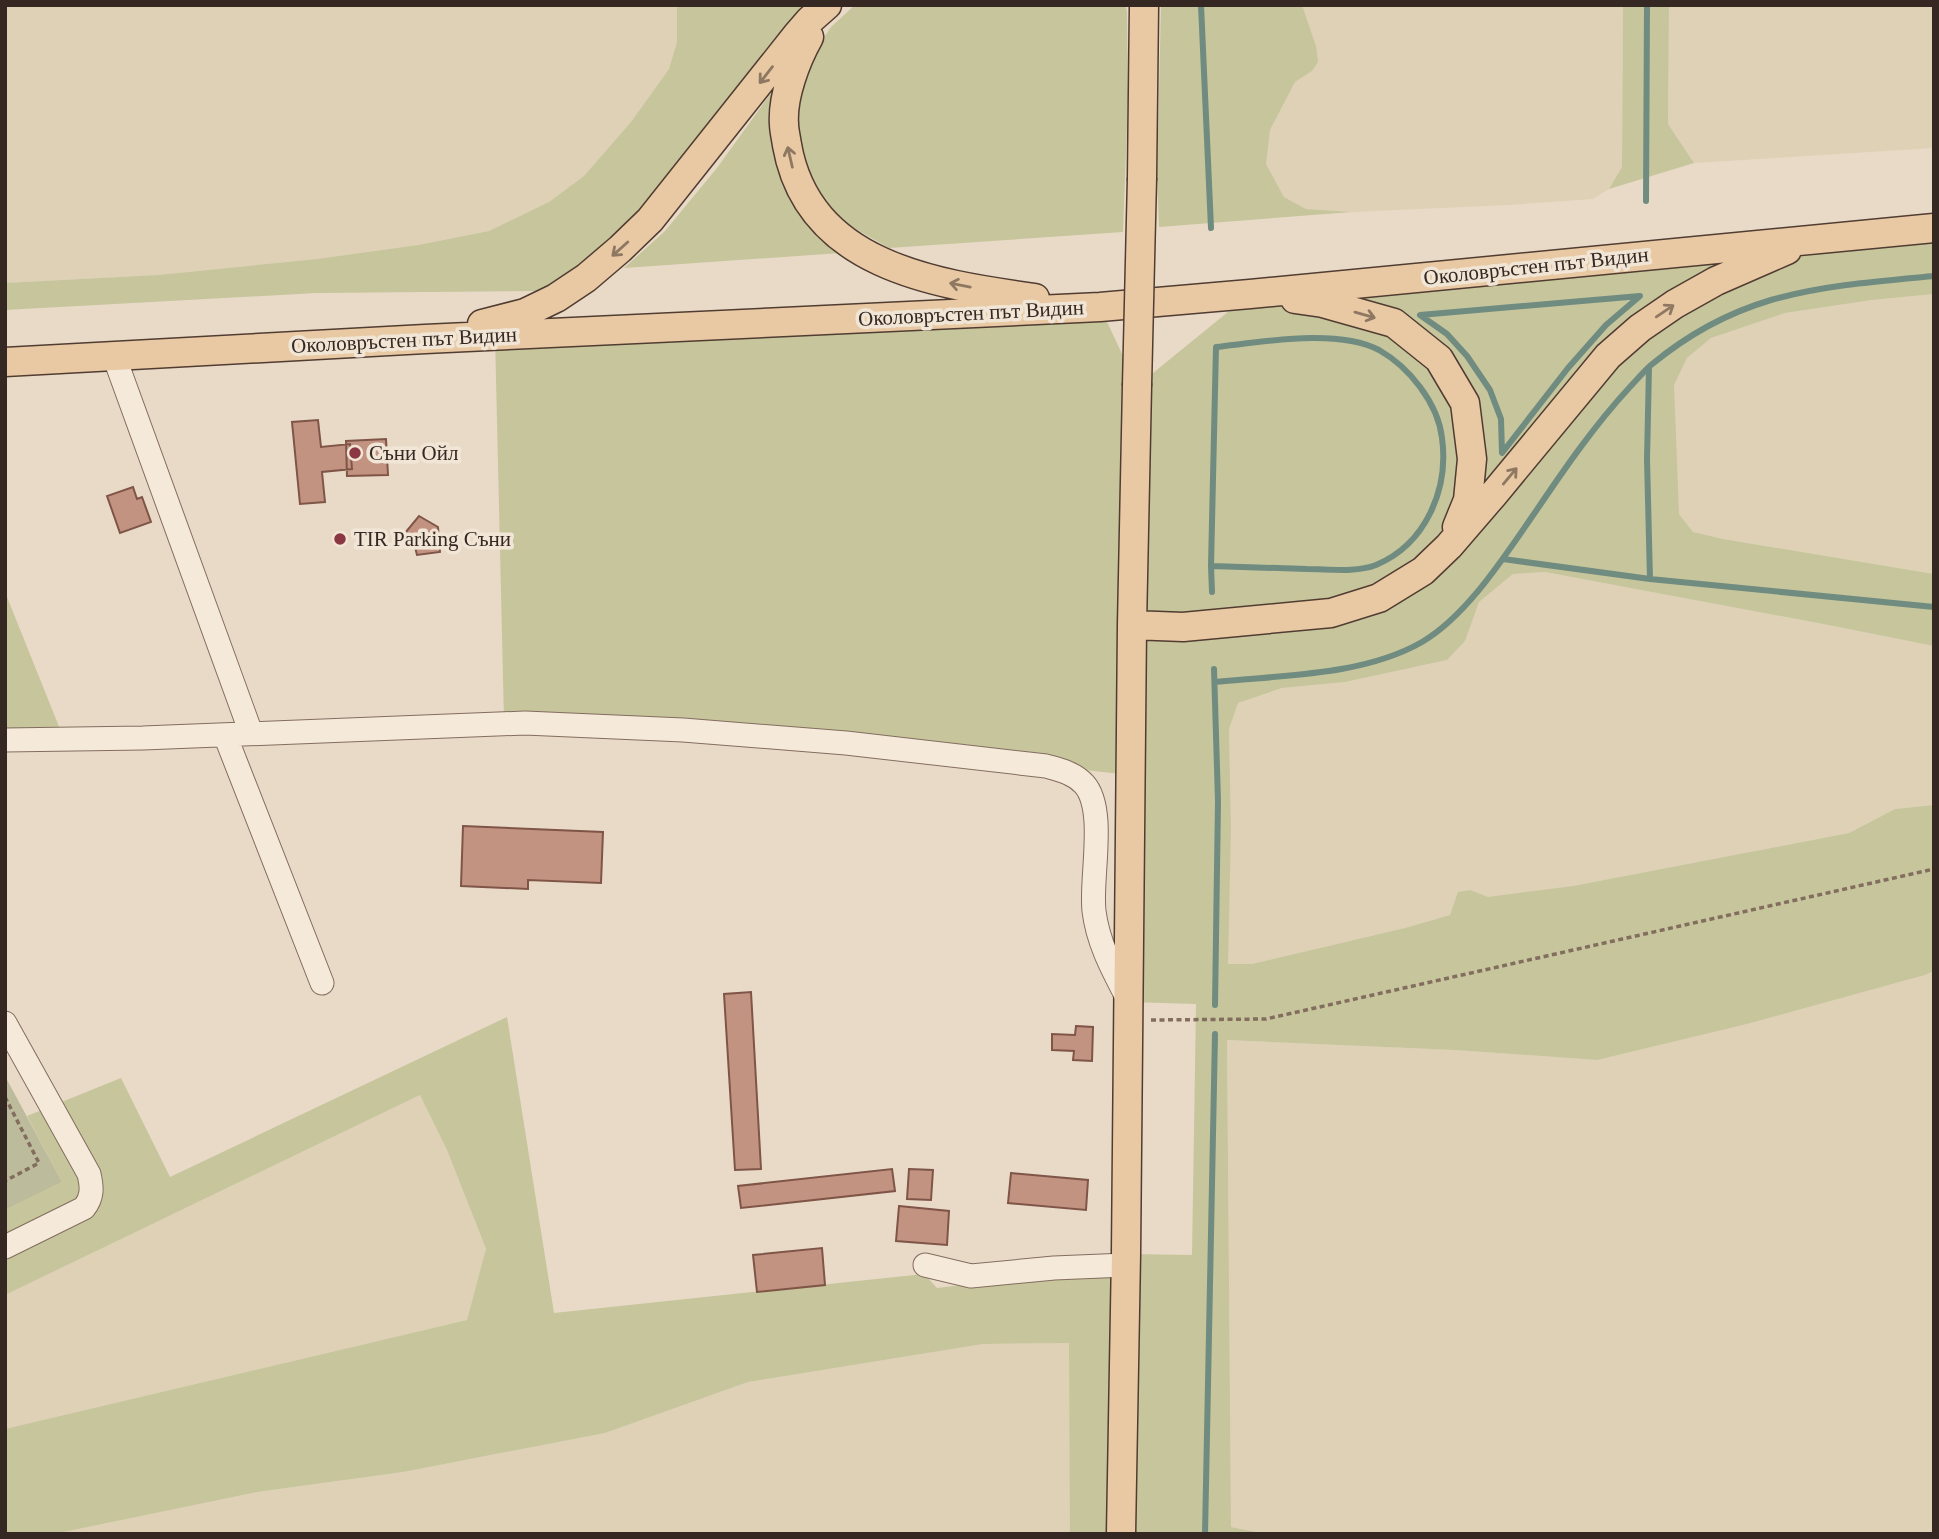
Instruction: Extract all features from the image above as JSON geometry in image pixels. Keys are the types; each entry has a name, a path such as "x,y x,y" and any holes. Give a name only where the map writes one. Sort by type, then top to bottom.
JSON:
{"main road":[{"path":"828,5 805,44 789,82 783,122 790,163 802,194 824,223 859,250 878,261 912,274 1012,295 1100,307"},
{"path":"425,339 525,313 556,298 594,271 650,220 797,35 828,5"},
{"path":"1121,1534 1132,625 1144,5"},
{"name":"Околовръстен път Видин","path":"5,362 1100,307 1934,228"},
{"path":"1132,625 1183,627 1331,613 1379,598 1423,571 1449,546 1608,356 1640,328 1716,281 1771,256 1819,239"},
{"path":"1250,294 1323,303 1394,324 1439,359 1465,403 1472,459 1468,500 1449,546"}],"street":[{"path":"114,356 251,733"},
{"path":"5,740 143,738 525,723 682,730 846,743 1046,766 1069,772 1085,784 1093,798 1096,824 1093,898 1098,932 1129,1012"},
{"path":"225,734 322,983"},
{"path":"5,1023 89,1174 92,1194 78,1212 5,1247"},
{"path":"925,1265 971,1276 1054,1268 1126,1265"}],"path":[{"path":"1129,1012 1266,1019 1934,869"},
{"path":"5,1097 39,1163 5,1181"}],"shaded area":[{"path":"5,5 677,5 677,42 669,69 631,122 584,176 549,202 489,231 418,245 317,259 158,275 5,283"},
{"path":"1302,5 1623,5 1622,167 1609,189 1593,199 1352,212 1306,209 1284,197 1266,164 1270,130 1295,82 1312,71 1316,46"},
{"path":"1669,5 1934,5 1934,148 1694,163 1668,124"},
{"path":"1934,294 1934,574 1693,532 1679,514 1675,433 1674,384 1687,358 1711,338 1785,313"},
{"path":"1545,572 1934,646 1934,805 1895,809 1849,833 1573,886 1487,898 1470,890 1459,892 1450,915 1252,964 1227,964 1231,829 1229,729 1238,703 1282,688 1345,682 1447,660 1465,641 1479,602 1513,574"},
{"path":"1934,971 1934,1534 1266,1534 1231,1527 1227,1040 1455,1050 1597,1060 1747,1024"},
{"path":"420,1095 447,1150 486,1250 467,1320 5,1429 5,1295"},
{"path":"1070,1343 1070,1534 54,1534 257,1492 403,1472 605,1433 748,1382 983,1344"}],"green space":[{"path":"677,5 807,5 652,211 591,263 539,291 316,293 5,310 5,283 158,275 317,259 418,245 489,231 549,202 584,176 631,122 669,69 677,42"},
{"path":"855,5 1125,5 1128,98 1123,232 889,248 847,224 823,203 805,172 796,131 801,92 810,58 831,27"},
{"path":"1161,5 1302,5 1316,46 1318,62 1312,71 1295,82 1270,130 1266,164 1284,197 1306,209 1352,212 1159,227 1157,178"},
{"path":"1623,5 1669,5 1668,124 1694,163 1609,189 1622,167"},
{"path":"771,93 773,116 841,253 624,268 665,231 717,168"},
{"path":"1934,228 1934,294 1785,313 1711,338 1687,358 1674,385 1679,514 1693,532 1934,574 1934,646 1545,572 1513,574 1479,602 1465,641 1447,660 1345,682 1282,688 1238,703 1229,729 1231,829 1228,964 1252,964 1450,915 1458,892 1470,890 1488,897 1573,886 1849,833 1895,809 1934,805 1934,971 1925,975 1747,1024 1597,1060 1455,1050 1227,1040 1231,1527 1266,1534 1070,1534 1069,1343 983,1344 748,1382 605,1433 403,1472 257,1492 54,1534 5,1534 5,1429 467,1320 486,1249 447,1150 420,1095 5,1295 5,1210 62,1182 27,1116 121,1078 170,1177 507,1017 554,1313 924,1274 937,1288 1126,1265 1126,1254 1192,1255 1196,1004 1129,1002 1131,775 504,721 495,335 1100,307 1137,386 1250,294"},
{"path":"5,592 64,739 5,740"},
{"path":"5,1076 62,1182 5,1210"}],"building":[{"path":"318,420 321,447 350,444 352,469 322,472 325,502 300,504 292,422"},
{"path":"386,439 388,475 347,476 346,441"},
{"path":"133,487 137,499 142,497 151,522 120,533 107,496"},
{"path":"419,516 438,527 440,552 417,555 414,543 405,533"},
{"path":"463,826 603,832 601,883 528,880 528,889 461,886"},
{"path":"751,992 761,1169 735,1170 724,994"},
{"path":"1076,1026 1093,1027 1092,1061 1073,1060 1074,1051 1052,1050 1052,1034 1075,1035"},
{"path":"892,1169 895,1191 741,1208 738,1186"},
{"path":"909,1169 933,1170 931,1200 907,1199"},
{"path":"1011,1173 1088,1180 1086,1210 1008,1203"},
{"path":"899,1206 949,1211 947,1245 896,1241"},
{"path":"822,1248 825,1285 757,1292 753,1255"}],"waterway":[{"path":"1201,5 1211,228"},
{"path":"1646,201 1647,5"},
{"path":"1215,682 1321,672 1374,662 1422,642 1439,630 1485,582 1616,402 1651,365 1708,326 1755,305 1791,295 1852,284 1934,276"},
{"path":"1640,296 1606,325 1568,368 1502,453 1501,419 1490,390 1467,356 1447,334 1420,315 1640,296"},
{"path":"1211,566 1359,569 1376,565 1393,556 1408,543 1421,529 1430,513 1442,476 1443,457 1442,438 1435,412 1411,376 1379,350 1362,343 1342,340 1299,338 1216,347 1211,566 1212,592"},
{"path":"1649,367 1647,459 1650,579"},
{"path":"1503,559 1650,579 1934,607"},
{"path":"1214,669 1218,801 1215,1005"},
{"path":"1205,1534 1215,1034"}],"place":[{"name":"Съни Ойл","path":"355,453"},
{"name":"TIR Parking Съни","path":"340,539"}]}
